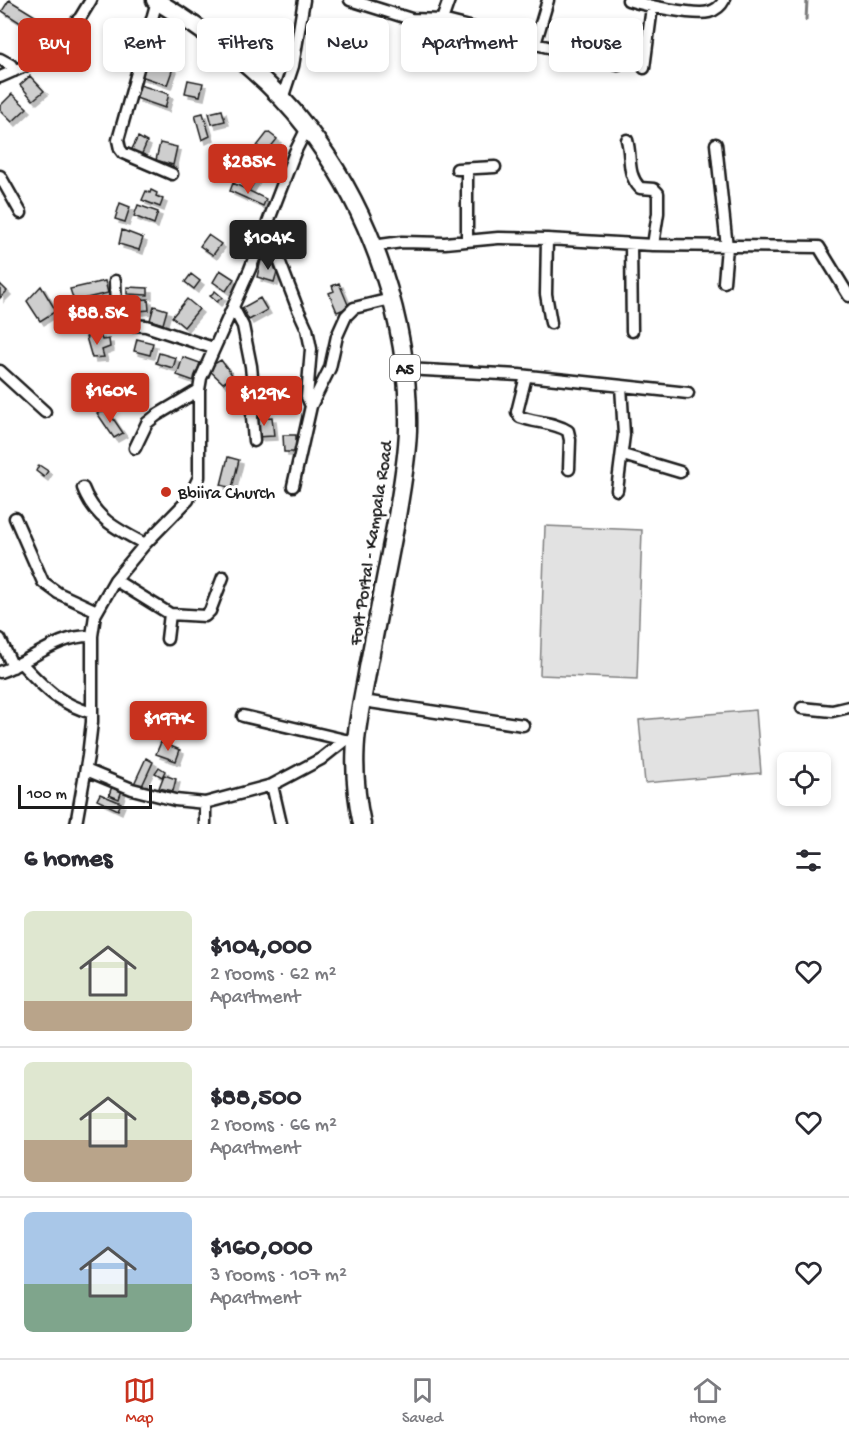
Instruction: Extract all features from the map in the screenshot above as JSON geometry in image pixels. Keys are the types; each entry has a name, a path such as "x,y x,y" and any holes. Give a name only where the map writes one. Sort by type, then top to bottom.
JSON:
{"main road":[{"name":"Fort Portal - Kampala Road","path":"156,1 195,24 232,53 282,99 307,128 358,210 391,299 405,369 408,430 403,473 363,701 351,740 362,824"}],"street":[{"path":"0,77 32,63 80,18 91,0"},
{"path":"282,99 293,66 304,0"},
{"path":"350,0 405,18"},
{"path":"443,18 449,0"},
{"path":"537,37 548,0"},
{"path":"628,0 652,7 708,12 720,6 724,0"},
{"path":"156,1 118,140 123,153 172,174"},
{"path":"645,68 652,7"},
{"path":"0,59 11,65 15,71"},
{"path":"76,824 86,770 92,713 92,636 97,611 115,580 145,544 188,500 199,477 199,390 213,348 233,307 307,128"},
{"path":"627,140 629,169 634,181 640,188 654,189 658,193 658,213 653,245"},
{"path":"716,144 727,247 724,282"},
{"path":"467,241 462,169 495,167"},
{"path":"0,176 21,213"},
{"path":"266,226 307,328 311,349 307,397 311,406"},
{"path":"373,246 402,242 445,243 498,238 548,238 653,245 819,247 849,296"},
{"path":"548,238 546,287 551,322"},
{"path":"631,244 632,332"},
{"path":"115,281 116,307 120,324 146,326 213,348"},
{"path":"293,486 311,406 330,368 337,336 346,316 354,308 391,299"},
{"path":"233,307 243,326 251,366 254,441"},
{"path":"405,369 526,376 688,393"},
{"path":"0,371 45,412"},
{"path":"526,376 517,412 520,417 560,426 568,431 569,469"},
{"path":"617,490 623,455 621,386"},
{"path":"135,448 147,423 199,390"},
{"path":"623,455 680,472"},
{"path":"83,488 88,502 103,518 116,529 145,544"},
{"path":"15,518 43,582 58,593 97,611"},
{"path":"115,580 170,614 205,616 210,611 223,577"},
{"path":"166,639 170,614"},
{"path":"0,672 69,638 77,635 92,636"},
{"path":"0,639 17,665 57,698 71,707 92,713"},
{"path":"363,701 523,725"},
{"path":"802,708 832,711 849,707"},
{"path":"243,716 351,740"},
{"path":"86,770 132,789 175,800 205,804 272,785 351,740"},
{"path":"272,785 281,824"},
{"path":"205,804 205,824"}],"shaded area":[{"path":"545,526 642,530 637,679 540,675"},
{"path":"756,710 761,773 645,783 639,720"}],"building":[{"path":"9,0 38,18 18,18 18,21 2,11"},
{"path":"142,72 172,72 167,85 141,76"},
{"path":"30,76 44,91 33,100 20,85"},
{"path":"188,80 203,83 200,96 185,93"},
{"path":"140,85 169,94 165,108 136,98"},
{"path":"12,94 27,108 12,122 0,110 0,106"},
{"path":"222,110 225,121 212,124 209,113"},
{"path":"203,113 210,136 202,140 195,115"},
{"path":"268,132 277,139 266,153 257,146"},
{"path":"138,137 147,142 140,158 130,153"},
{"path":"160,143 177,147 173,165 156,160"},
{"path":"236,153 246,160 242,166 238,163 236,166 240,169 234,177 224,170"},
{"path":"259,155 272,164 266,172 253,163"},
{"path":"248,167 259,174 250,189 239,181"},
{"path":"233,183 266,199 263,206 230,191"},
{"path":"151,190 163,199 160,207 142,200 146,191 150,193"},
{"path":"120,203 130,207 125,222 115,219"},
{"path":"138,205 158,212 154,224 134,216"},
{"path":"122,230 143,238 139,250 119,244"},
{"path":"208,235 221,244 213,255 200,246"},
{"path":"261,260 279,265 274,282 257,277"},
{"path":"220,270 234,279 226,291 213,282"},
{"path":"191,274 200,281 194,289 185,282"},
{"path":"105,281 108,293 74,301 70,289"},
{"path":"339,283 349,307 337,312 329,293 334,291 332,286"},
{"path":"0,284 7,291 0,298"},
{"path":"41,286 56,311 40,321 27,301"},
{"path":"127,287 148,288 148,295 127,294"},
{"path":"215,291 222,297 217,302 210,296"},
{"path":"260,298 267,310 249,320 242,308"},
{"path":"148,299 149,310 126,312 126,301"},
{"path":"187,299 199,309 184,327 172,317"},
{"path":"154,306 167,310 163,324 150,320"},
{"path":"100,334 102,340 109,339 110,347 102,350 104,357 92,358 86,337"},
{"path":"137,339 153,343 150,355 134,351"},
{"path":"159,353 176,358 173,368 156,363"},
{"path":"183,357 200,363 194,381 177,375"},
{"path":"221,360 233,376 223,383 207,368"},
{"path":"108,411 123,433 114,438 97,413"},
{"path":"272,417 274,436 255,437 254,418"},
{"path":"283,435 296,435 296,452 284,452"},
{"path":"228,457 239,460 232,488 221,485"},
{"path":"39,465 48,471 44,477 36,471"},
{"path":"161,742 180,750 176,761 156,754"},
{"path":"146,758 153,762 141,788 134,784"},
{"path":"159,767 165,771 162,777 155,773"},
{"path":"164,775 176,779 173,791 159,788"},
{"path":"112,786 122,790 119,799 109,795"},
{"path":"100,794 121,803 118,810 97,800"}],"waterway":[{"path":"806,20 807,0"}],"place":[{"name":"Bbiira Church","path":"166,492"}]}
